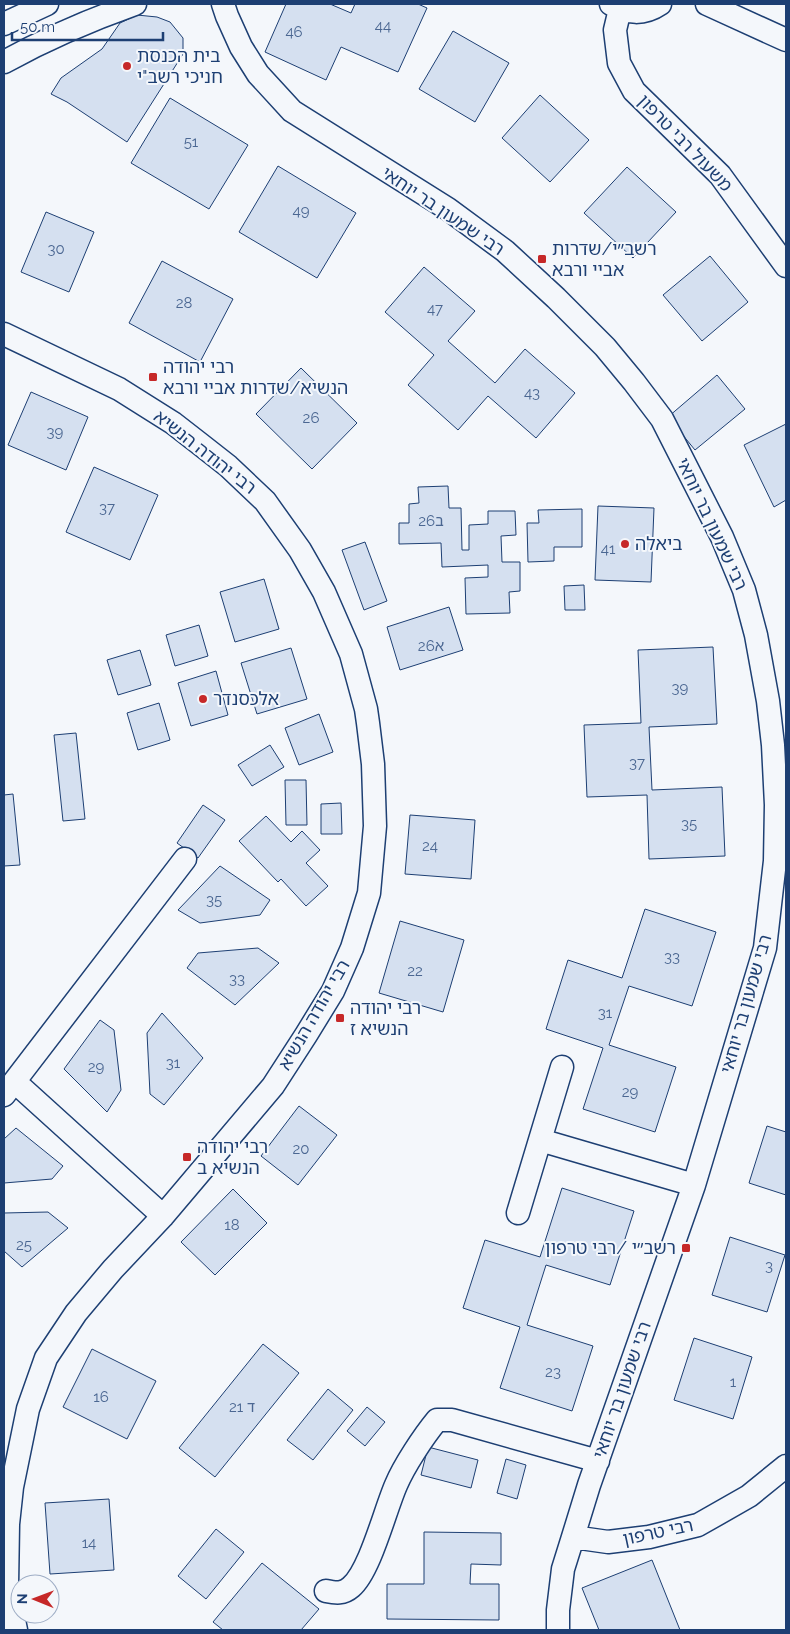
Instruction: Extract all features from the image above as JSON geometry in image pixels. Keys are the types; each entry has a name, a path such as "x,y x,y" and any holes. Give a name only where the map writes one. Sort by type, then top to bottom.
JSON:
{"street":[{"path":"4,24 47,4"},
{"path":"4,62 52,37 105,14 134,4"},
{"name":"רבי שמעון בר יוחאי","path":"223,4 241,47 258,74 292,111 448,210 504,251 556,298 605,348 634,382 662,419 722,537 744,590 759,654 771,727 776,804 775,866 765,948 694,1184 598,1461 563,1569 558,1610 558,1630"},
{"path":"615,6 633,12 646,11 660,4"},
{"path":"707,4 786,40"},
{"name":"משעול רבי טרפון","path":"615,6 615,30 620,63 634,91 720,175 786,266"},
{"name":"רבי יהודה הנשיא","path":"4,334 119,389 172,423 200,444 228,466 265,501 300,550 324,592 351,654 366,709 374,764 375,826 368,894 352,948 333,991 273,1086 163,1216 113,1269 76,1313 46,1358 28,1409 11,1494 8,1524 7,1586 16,1630"},
{"path":"163,1216 9,1088 185,859"},
{"path":"518,1213 562,1067"},
{"path":"540,1140 694,1184"},
{"path":"326,1591 338,1594 351,1587 362,1574 396,1484 428,1431 437,1420 452,1420 598,1461"},
{"name":"רבי טרפון","path":"573,1537 608,1542 649,1538 698,1525 749,1496 786,1466"}],"building":[{"path":"286,4 330,4 351,13 355,4 418,4 427,8 398,72 341,47 326,80 265,52"},
{"name":"בית הכנסת חניכי רשב\"י","path":"137,15 157,17 170,22 183,38 183,54 127,142 67,102 51,94 61,78 102,49 120,23"},
{"path":"453,31 509,63 475,122 419,89"},
{"path":"540,95 589,140 550,182 502,138"},
{"path":"170,98 248,145 209,209 131,163"},
{"path":"278,166 356,213 317,278 239,232"},
{"path":"627,167 676,212 633,258 584,213"},
{"path":"46,212 94,232 69,292 21,272"},
{"path":"710,256 748,302 702,341 663,295"},
{"path":"162,261 233,299 200,362 129,323"},
{"path":"424,267 475,311 448,341 495,383 525,349 575,393 536,438 488,396 458,430 408,385 434,355 385,312"},
{"path":"301,368 357,423 312,469 256,414"},
{"path":"717,375 745,409 695,450 668,417"},
{"path":"31,392 88,417 66,470 8,445"},
{"path":"786,424 786,500 774,507 744,445"},
{"path":"94,467 158,495 130,560 66,532"},
{"path":"448,486 449,508 461,508 462,550 469,550 469,525 488,524 488,511 515,511 516,535 501,536 502,562 520,562 520,591 509,592 510,613 466,614 465,578 488,577 488,565 442,567 441,543 399,544 399,523 409,523 409,504 419,503 418,487"},
{"name":"ביאלה","path":"598,506 654,508 651,582 595,580"},
{"path":"582,509 582,547 554,547 554,561 528,562 527,523 539,523 538,510"},
{"path":"365,542 387,601 364,610 342,550"},
{"path":"264,579 279,629 235,642 220,592"},
{"path":"584,585 585,610 565,610 564,586"},
{"path":"449,607 463,650 400,670 387,627"},
{"path":"199,625 208,656 175,666 166,635"},
{"path":"713,647 717,724 649,727 652,790 722,787 725,856 649,859 647,795 587,797 584,725 641,723 638,650"},
{"path":"291,648 307,699 257,714 241,663"},
{"path":"140,650 151,685 118,695 107,660"},
{"name":"אלכסנדר","path":"216,671 228,715 191,726 178,683"},
{"path":"159,703 170,740 138,750 127,713"},
{"path":"319,714 333,752 299,765 285,728"},
{"path":"76,733 85,819 63,821 54,735"},
{"path":"270,745 284,767 252,786 238,765"},
{"path":"285,780 306,780 307,825 286,825"},
{"path":"13,794 20,865 4,866 4,795"},
{"path":"341,803 342,834 321,834 321,804"},
{"path":"203,805 225,820 198,858 177,843"},
{"path":"410,815 475,820 471,879 405,874"},
{"path":"266,816 291,842 302,831 320,850 306,863 328,886 306,906 281,879 278,882 239,841"},
{"path":"220,866 270,900 260,915 200,923 178,910"},
{"path":"645,909 716,932 692,1006 629,986 609,1045 676,1067 655,1132 583,1109 603,1048 546,1029 568,960 622,978"},
{"path":"400,921 464,940 443,1012 379,993"},
{"path":"258,948 279,963 235,1005 187,968 198,953"},
{"path":"162,1013 203,1058 164,1105 150,1094 147,1033"},
{"path":"100,1020 114,1030 121,1090 107,1112 64,1069"},
{"path":"299,1106 337,1135 298,1185 261,1156"},
{"path":"767,1126 786,1132 786,1195 749,1183"},
{"path":"16,1128 63,1166 52,1179 4,1183 4,1139"},
{"path":"562,1188 634,1211 610,1285 546,1265 527,1325 593,1346 572,1411 500,1388 520,1327 463,1308 485,1240 540,1257"},
{"path":"233,1189 267,1223 215,1275 181,1242"},
{"path":"48,1212 68,1228 22,1267 4,1251 4,1213"},
{"path":"730,1237 785,1255 767,1312 712,1295"},
{"path":"694,1338 752,1357 733,1419 674,1400"},
{"path":"263,1344 299,1373 215,1477 179,1448"},
{"path":"92,1349 156,1381 127,1439 63,1407"},
{"path":"328,1389 353,1410 313,1460 287,1440"},
{"path":"367,1407 385,1422 365,1446 347,1431"},
{"path":"428,1447 478,1460 471,1488 421,1475"},
{"path":"506,1459 526,1465 517,1499 497,1493"},
{"path":"109,1499 114,1570 50,1574 45,1503"},
{"path":"216,1529 244,1552 206,1599 178,1576"},
{"path":"424,1532 501,1533 501,1565 471,1564 470,1584 499,1584 499,1620 387,1619 387,1584 424,1584"},
{"path":"652,1560 680,1630 599,1630 582,1588"},
{"path":"262,1563 319,1609 301,1630 223,1630 213,1622"}],"place":[{"name":"בית הכנסת חניכי רשב\"י","path":"127,66"},
{"name":"רשב״י/שדרות אביי ורבא","path":"542,259"},
{"name":"רבי יהודה הנשיא/שדרות אביי ורבא","path":"153,377"},
{"name":"ביאלה","path":"625,544"},
{"name":"אלכסנדר","path":"203,699"},
{"name":"רבי יהודה הנשיא ז","path":"340,1018"},
{"name":"רבי יהודה הנשיא ב","path":"187,1157"},
{"name":"רשב״י /רבי טרפון","path":"686,1248"}]}
